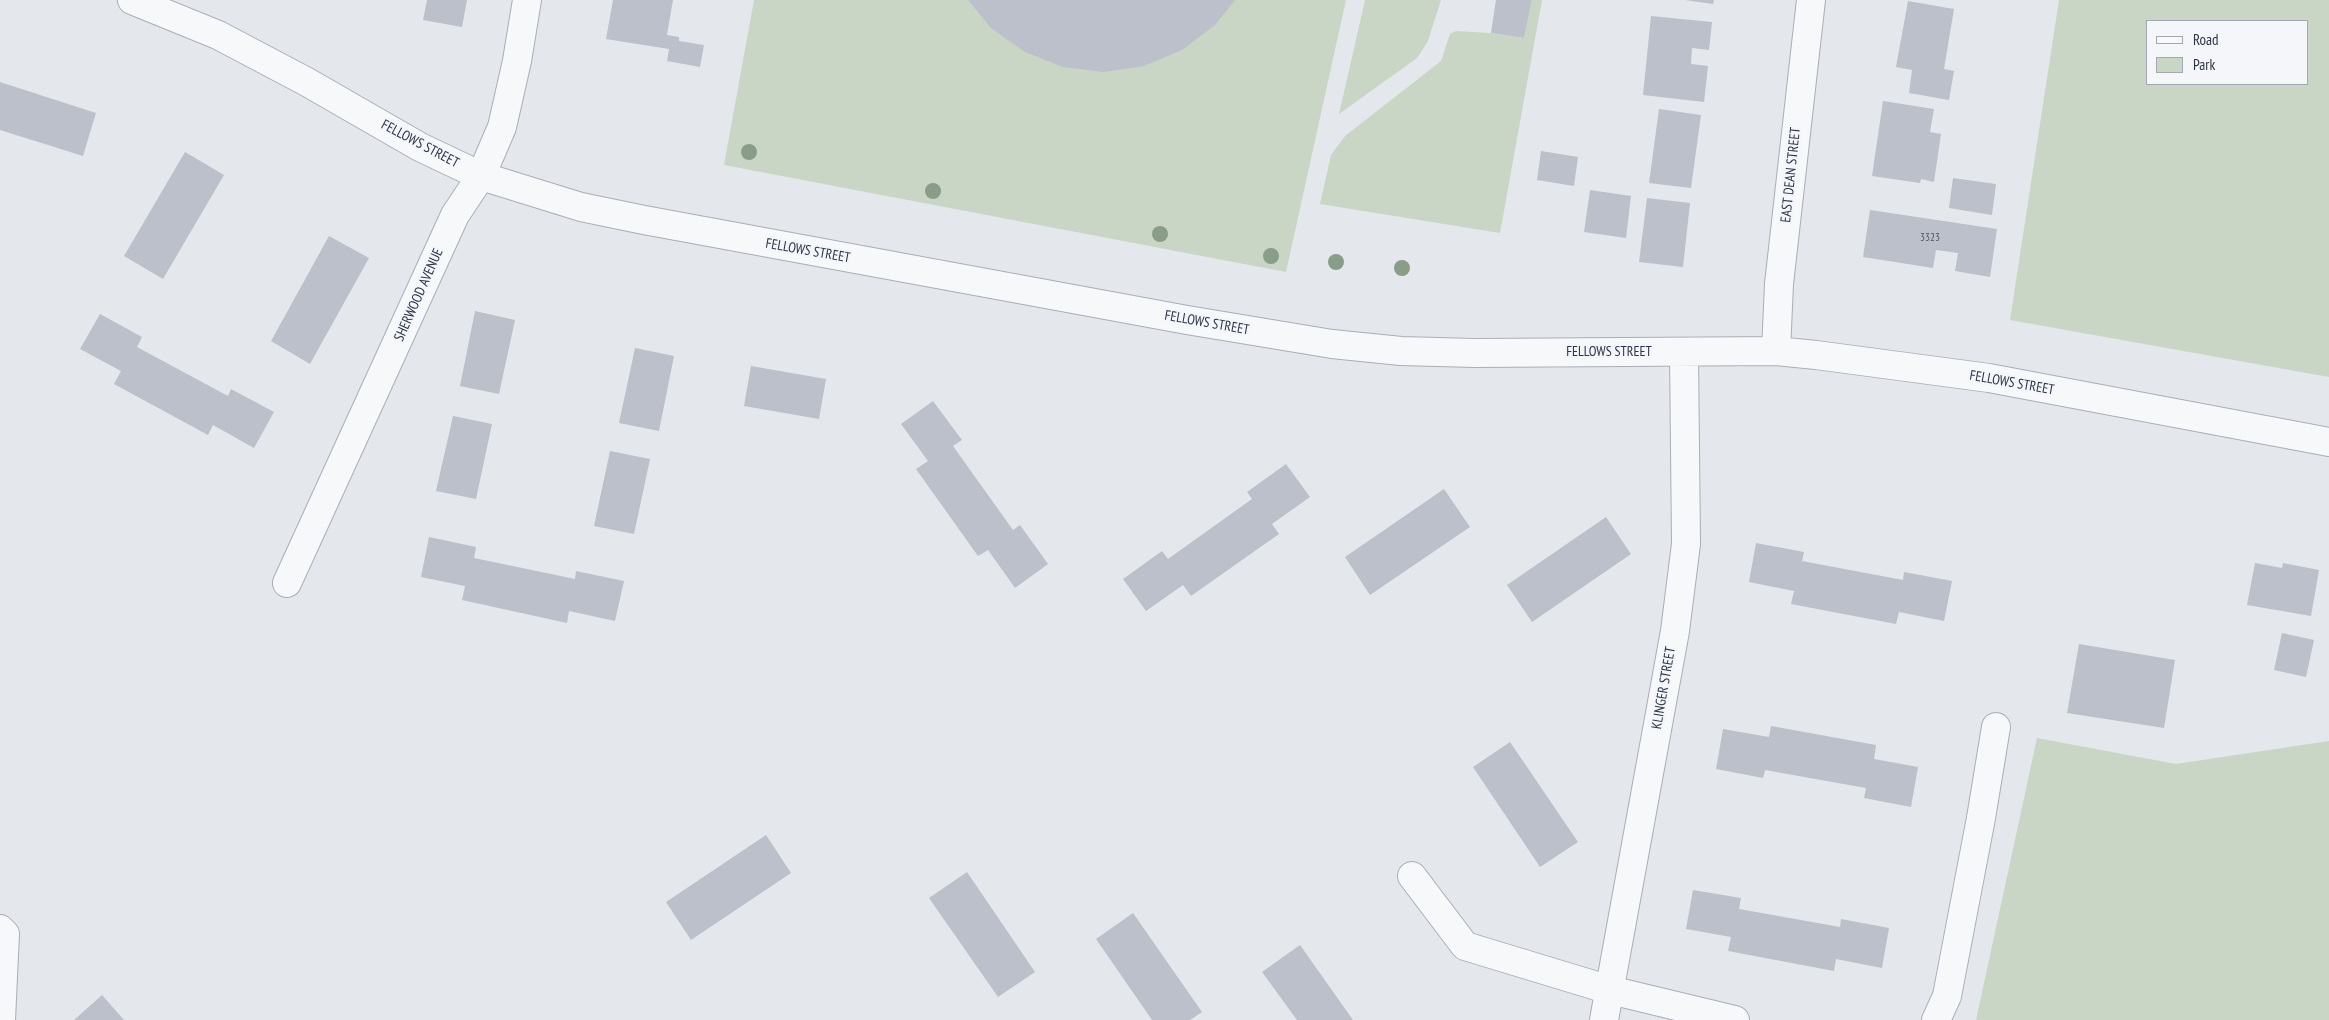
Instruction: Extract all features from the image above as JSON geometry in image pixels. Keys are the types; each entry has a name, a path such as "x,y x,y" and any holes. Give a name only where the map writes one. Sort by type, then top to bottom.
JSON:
{"street":[{"name":"FELLOWS STREET","path":"132,0 218,36 307,82 420,147 481,176 581,207 644,220 1187,320 1332,344 1401,350 1475,353 1776,351 1989,378 2329,442"},
{"name":"SHERWOOD AVENUE","path":"287,583 455,215 481,176 502,127 518,61 527,0"},
{"name":"EAST DEAN STREET","path":"1776,351 1779,284 1811,0"},
{"name":"KLINGER STREET","path":"1604,1020 1675,631 1686,544 1684,352"},
{"path":"1936,1020 1947,996 1981,818 1996,727"},
{"path":"1412,876 1465,946 1610,990 1735,1020"},
{"path":"0,928 5,934 0,1020"}],"green space":[{"path":"754,0 1346,0 1286,272 724,165"},
{"path":"1365,0 1441,0 1428,41 1417,58 1339,114"},
{"path":"1532,0 1542,0 1500,233 1320,204 1331,155 1345,136 1441,61 1450,34 1456,31 1524,38"},
{"path":"2059,0 2329,0 2329,377 2010,320"},
{"path":"2037,738 2176,764 2329,741 2329,1020 1976,1020"}],"building":[{"path":"427,0 467,0 462,27 423,20"},
{"path":"613,0 673,0 667,35 679,37 679,41 704,45 700,67 667,61 669,49 606,39"},
{"path":"968,0 1235,0 1215,25 1182,50 1144,66 1104,72 1063,67 1025,52 991,28"},
{"path":"1496,0 1532,0 1524,38 1491,33"},
{"path":"1685,0 1714,0 1713,4"},
{"path":"1908,1 1954,9 1944,69 1954,71 1949,100 1909,93 1912,70 1896,67"},
{"path":"1651,16 1712,22 1709,50 1692,48 1691,64 1708,66 1704,102 1643,95"},
{"path":"0,82 96,113 83,156 0,130"},
{"path":"1883,101 1934,109 1930,132 1941,134 1934,182 1921,179 1920,183 1872,176"},
{"path":"1659,109 1701,115 1691,188 1649,183"},
{"path":"1541,151 1578,157 1574,186 1537,180"},
{"path":"185,152 224,175 163,279 124,256"},
{"path":"1953,178 1996,184 1992,215 1949,208"},
{"path":"1590,190 1631,196 1626,238 1584,232"},
{"path":"1647,198 1690,203 1683,267 1639,262"},
{"path":"1870,210 1997,229 1990,277 1955,271 1958,253 1936,250 1933,268 1863,257"},
{"path":"329,236 369,258 310,364 271,341"},
{"path":"475,311 515,320 499,394 460,386"},
{"path":"100,314 142,337 137,347 228,396 231,389 274,412 254,448 213,425 208,435 114,384 121,371 80,349"},
{"path":"635,348 674,356 659,431 619,423"},
{"path":"751,366 826,379 819,419 744,406"},
{"path":"933,401 962,440 953,446 1013,530 1020,525 1048,564 1015,588 988,550 978,556 916,469 928,461 901,424"},
{"path":"453,416 492,424 476,499 436,491"},
{"path":"610,451 650,459 634,534 594,526"},
{"path":"1286,464 1310,497 1272,524 1279,534 1191,596 1183,585 1146,611 1123,579 1162,551 1168,559 1252,499 1247,492"},
{"path":"1444,489 1470,527 1370,595 1345,557"},
{"path":"1606,517 1631,554 1532,622 1507,585"},
{"path":"429,537 476,547 474,558 575,579 576,571 624,581 615,621 569,611 567,623 462,600 465,586 421,577"},
{"path":"1756,543 1804,552 1802,561 1903,580 1904,572 1952,581 1944,621 1899,612 1896,624 1791,604 1794,591 1749,582"},
{"path":"2255,563 2282,568 2283,563 2319,570 2311,616 2247,605"},
{"path":"2282,633 2314,640 2306,677 2274,670"},
{"path":"2079,644 2175,660 2164,728 2067,713"},
{"path":"1771,726 1876,745 1874,759 1918,767 1911,807 1864,798 1866,788 1765,770 1763,778 1716,769 1723,729 1769,737"},
{"path":"1510,742 1578,842 1540,867 1473,767"},
{"path":"766,835 791,873 691,940 666,902"},
{"path":"967,872 1035,972 998,997 929,898"},
{"path":"1693,890 1741,898 1739,909 1840,927 1841,919 1889,928 1882,968 1836,959 1834,971 1728,951 1731,937 1686,929"},
{"path":"1133,913 1202,1012 1190,1020 1152,1020 1096,939"},
{"path":"1300,945 1353,1020 1297,1020 1262,972"},
{"path":"102,995 124,1020 74,1020"}]}
